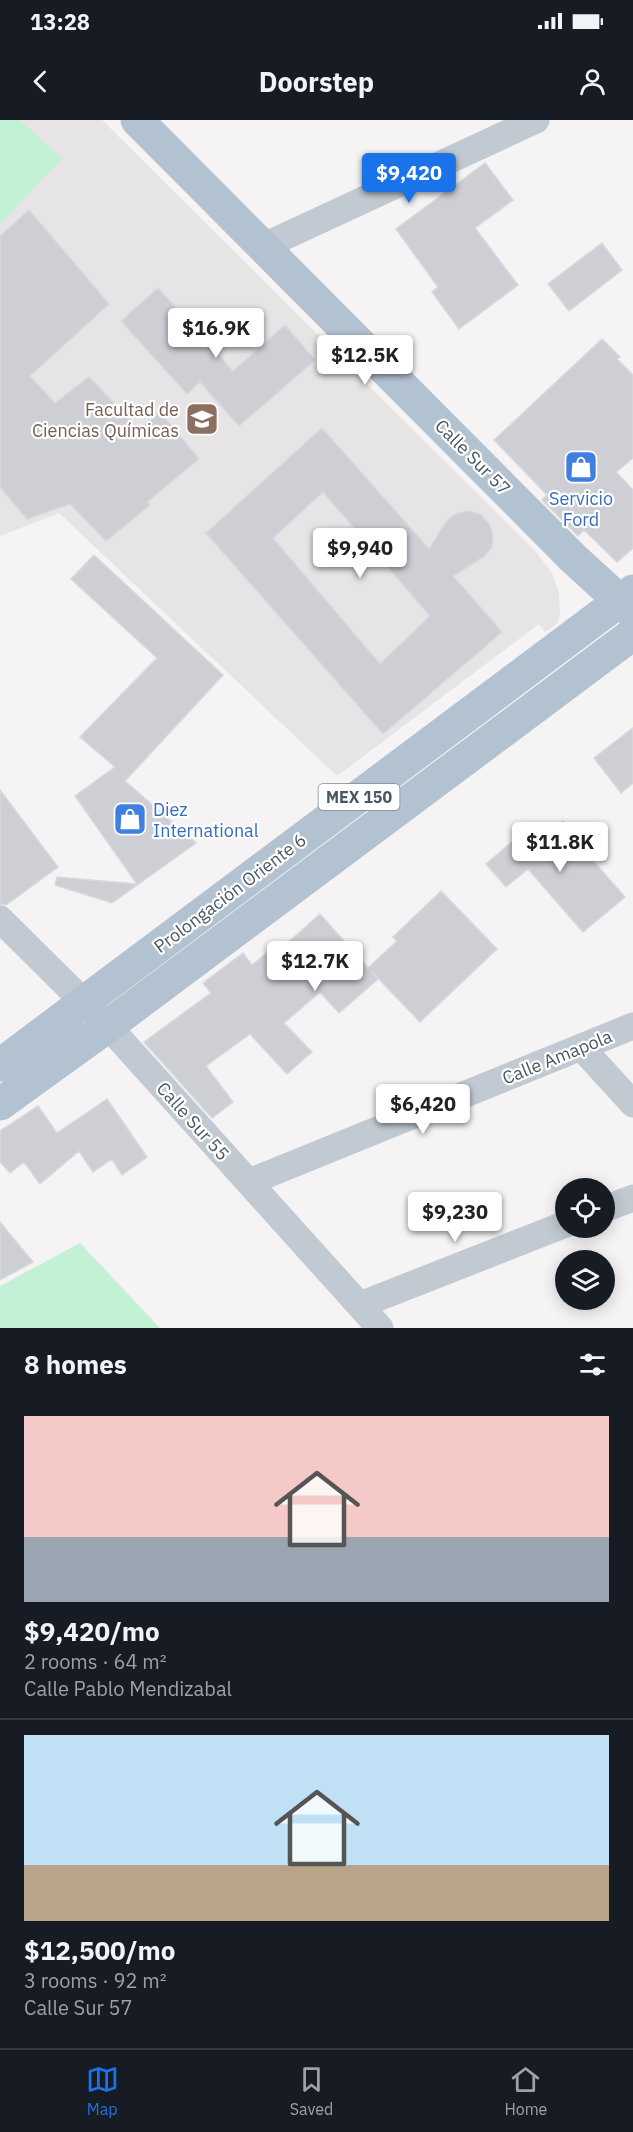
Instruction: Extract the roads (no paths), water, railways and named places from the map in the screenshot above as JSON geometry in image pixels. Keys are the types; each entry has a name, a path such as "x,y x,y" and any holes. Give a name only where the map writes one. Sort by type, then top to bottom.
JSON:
{"main road":[{"name":"Calle Sur 57","path":"138,120 573,558 629,602"},
{"name":"Prolongación Oriente 6","path":"0,1065 629,602"},
{"name":"Prolongación Oriente 6","path":"0,1104 633,634"}],"street":[{"path":"262,247 536,120"},
{"name":"Calle Sur 55","path":"0,919 108,1026 380,1328"},
{"name":"Calle Amapola","path":"249,1182 633,1026"},
{"path":"581,1047 633,1104"},
{"path":"615,1205 633,1198"},
{"path":"360,1305 555,1228"}],"place":[{"name":"Facultad de Ciencias Químicas","path":"202,419"},
{"name":"Servicio Ford","path":"581,467"},
{"name":"Diez International","path":"130,819"}]}
